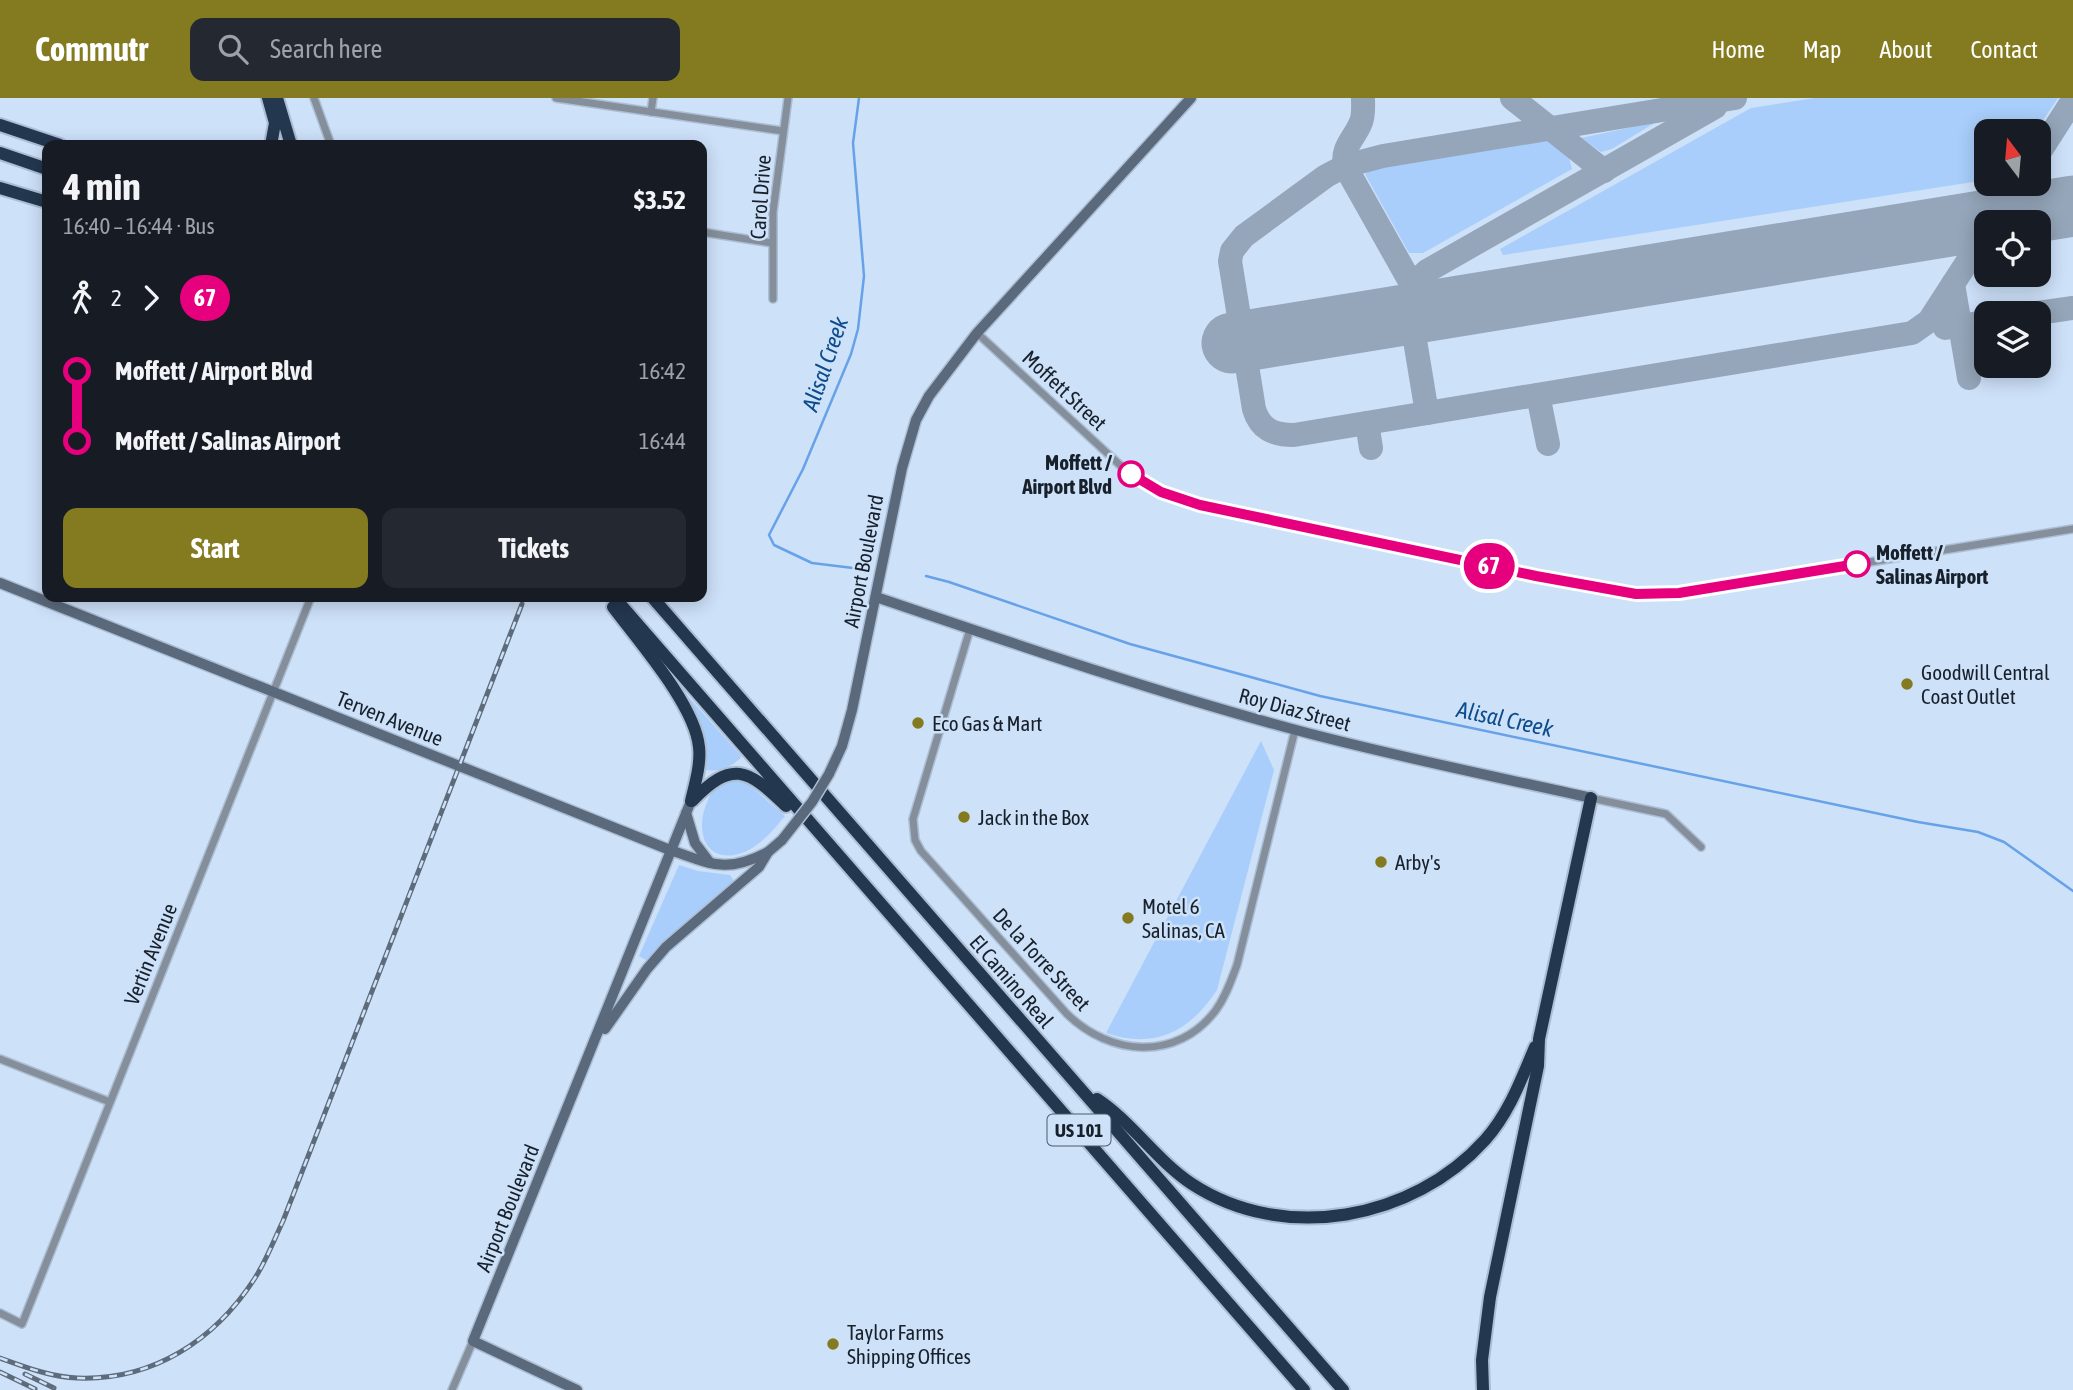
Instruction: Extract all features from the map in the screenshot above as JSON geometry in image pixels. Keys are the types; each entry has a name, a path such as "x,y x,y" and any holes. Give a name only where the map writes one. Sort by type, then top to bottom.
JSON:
{"highway":[{"path":"268,98 275,123 272,140"},
{"path":"277,98 290,140"},
{"path":"0,125 44,140"},
{"path":"0,153 42,167"},
{"path":"0,188 42,201"},
{"path":"610,602 672,689 696,730 700,757 689,807"},
{"name":"US 101","path":"618,602 1304,1390"},
{"name":"El Camino Real","path":"656,602 1343,1390"},
{"path":"689,807 713,780 735,773 747,776 767,788 852,871"},
{"path":"1483,1390 1482,1360 1488,1307 1538,1066 1539,1039 1591,797"},
{"path":"1082,1089 1110,1108 1171,1168 1210,1194 1269,1213 1312,1218 1335,1216 1377,1208 1399,1200 1441,1178 1466,1158 1500,1121 1521,1083 1539,1039"}],"main road":[{"name":"Airport Boulevard","path":"596,1040 666,947 759,867 768,852 782,840 812,802 842,746 852,710 902,468 916,420 943,376 977,333 1191,98"},
{"name":"Terven Avenue","path":"0,583 42,599"},
{"name":"Roy Diaz Street","path":"876,597 1093,671 1295,730 1387,753 1591,797"},
{"name":"Terven Avenue","path":"49,602 670,850 711,864 726,866 747,863 768,852"},
{"name":"Airport Boulevard","path":"473,1341 689,807"},
{"path":"689,807 695,843 711,864"},
{"path":"473,1341 577,1390"}],"street":[{"path":"314,98 329,140"},
{"path":"556,98 783,131"},
{"path":"651,112 653,98"},
{"name":"Carol Drive","path":"773,299 772,212 788,98"},
{"path":"707,233 772,243"},
{"name":"Moffett Street","path":"977,333 1121,467 1161,492 1234,512 1619,592 1651,595 1679,593 2073,529"},
{"name":"Vertin Avenue","path":"0,1314 22,1324 309,602"},
{"name":"De la Torre Street","path":"970,629 913,819 915,840 921,851 1068,1014 1087,1031 1108,1042 1135,1047 1173,1042 1207,1020 1228,992 1295,730"},
{"name":"Roy Diaz Street","path":"1591,797 1666,814 1701,847"},
{"path":"0,1059 110,1102"},
{"name":"Airport Boulevard","path":"452,1390 473,1341"}],"shaded area":[{"path":"1815,98 2058,98 2044,119 1974,119 1974,182 1503,255 1500,249 1751,108"},
{"path":"1656,122 1612,149 1601,152 1581,138"},
{"path":"1550,140 1569,158 1572,169 1423,253 1409,253 1365,174 1373,168"},
{"path":"685,693 742,757 734,764 726,768 706,770 704,740 698,722 682,695"},
{"path":"1261,741 1274,770 1217,990 1195,1016 1170,1033 1156,1038 1140,1039 1106,1033"},
{"path":"733,780 745,781 785,816 753,848 727,856 711,849 703,834 702,824 710,794 719,785"},
{"path":"679,865 698,871 730,875 734,881 646,960 639,956"}],"waterway":[{"name":"Alisal Creek","path":"853,568 812,563 774,545 769,535 803,469 851,354 858,329 864,276 853,143 859,98"},
{"name":"Alisal Creek","path":"926,576 1130,644 1320,696 1918,822 1978,832 2004,842 2073,891"}],"taxiway":[{"path":"1363,98 1362,119 1345,153 1345,166 1412,285"},
{"path":"1512,98 1604,171"},
{"path":"1735,98 1383,156 1345,166 1326,176 1244,236 1232,251 1230,261 1254,409 1260,422 1268,430 1294,435 1912,333 1929,321 1974,252"},
{"path":"2051,134 2073,100"},
{"path":"1427,413 1408,298 1412,285 1427,271 1715,107"},
{"path":"2001,210 2010,196"},
{"path":"1953,284 1969,378"},
{"path":"2051,311 2073,308"},
{"path":"1945,328 1974,324"},
{"path":"1538,395 1548,444"},
{"path":"1367,423 1371,448"}],"runway":[{"path":"1232,343 2073,206"}],"railway":[{"path":"0,1358 38,1371 67,1377 105,1377 131,1372 156,1364 201,1338 221,1320 255,1278 283,1221 522,604"},
{"path":"0,1372 35,1389"},
{"path":"25,1374 54,1388"}],"bus line":[{"name":"67","path":"1131,474 1161,492 1200,505 1619,592 1651,595 1679,593 1857,564"}],"place":[{"name":"Moffett / Airport Blvd","path":"1131,474"},
{"name":"Moffett / Salinas Airport","path":"1857,564"},
{"name":"Goodwill Central Coast Outlet","path":"1907,684"},
{"name":"Eco Gas & Mart","path":"918,723"},
{"name":"Jack in the Box","path":"964,817"},
{"name":"Arby's","path":"1381,862"},
{"name":"Motel 6 Salinas, CA","path":"1128,918"},
{"name":"Taylor Farms Shipping Offices","path":"833,1344"}]}
